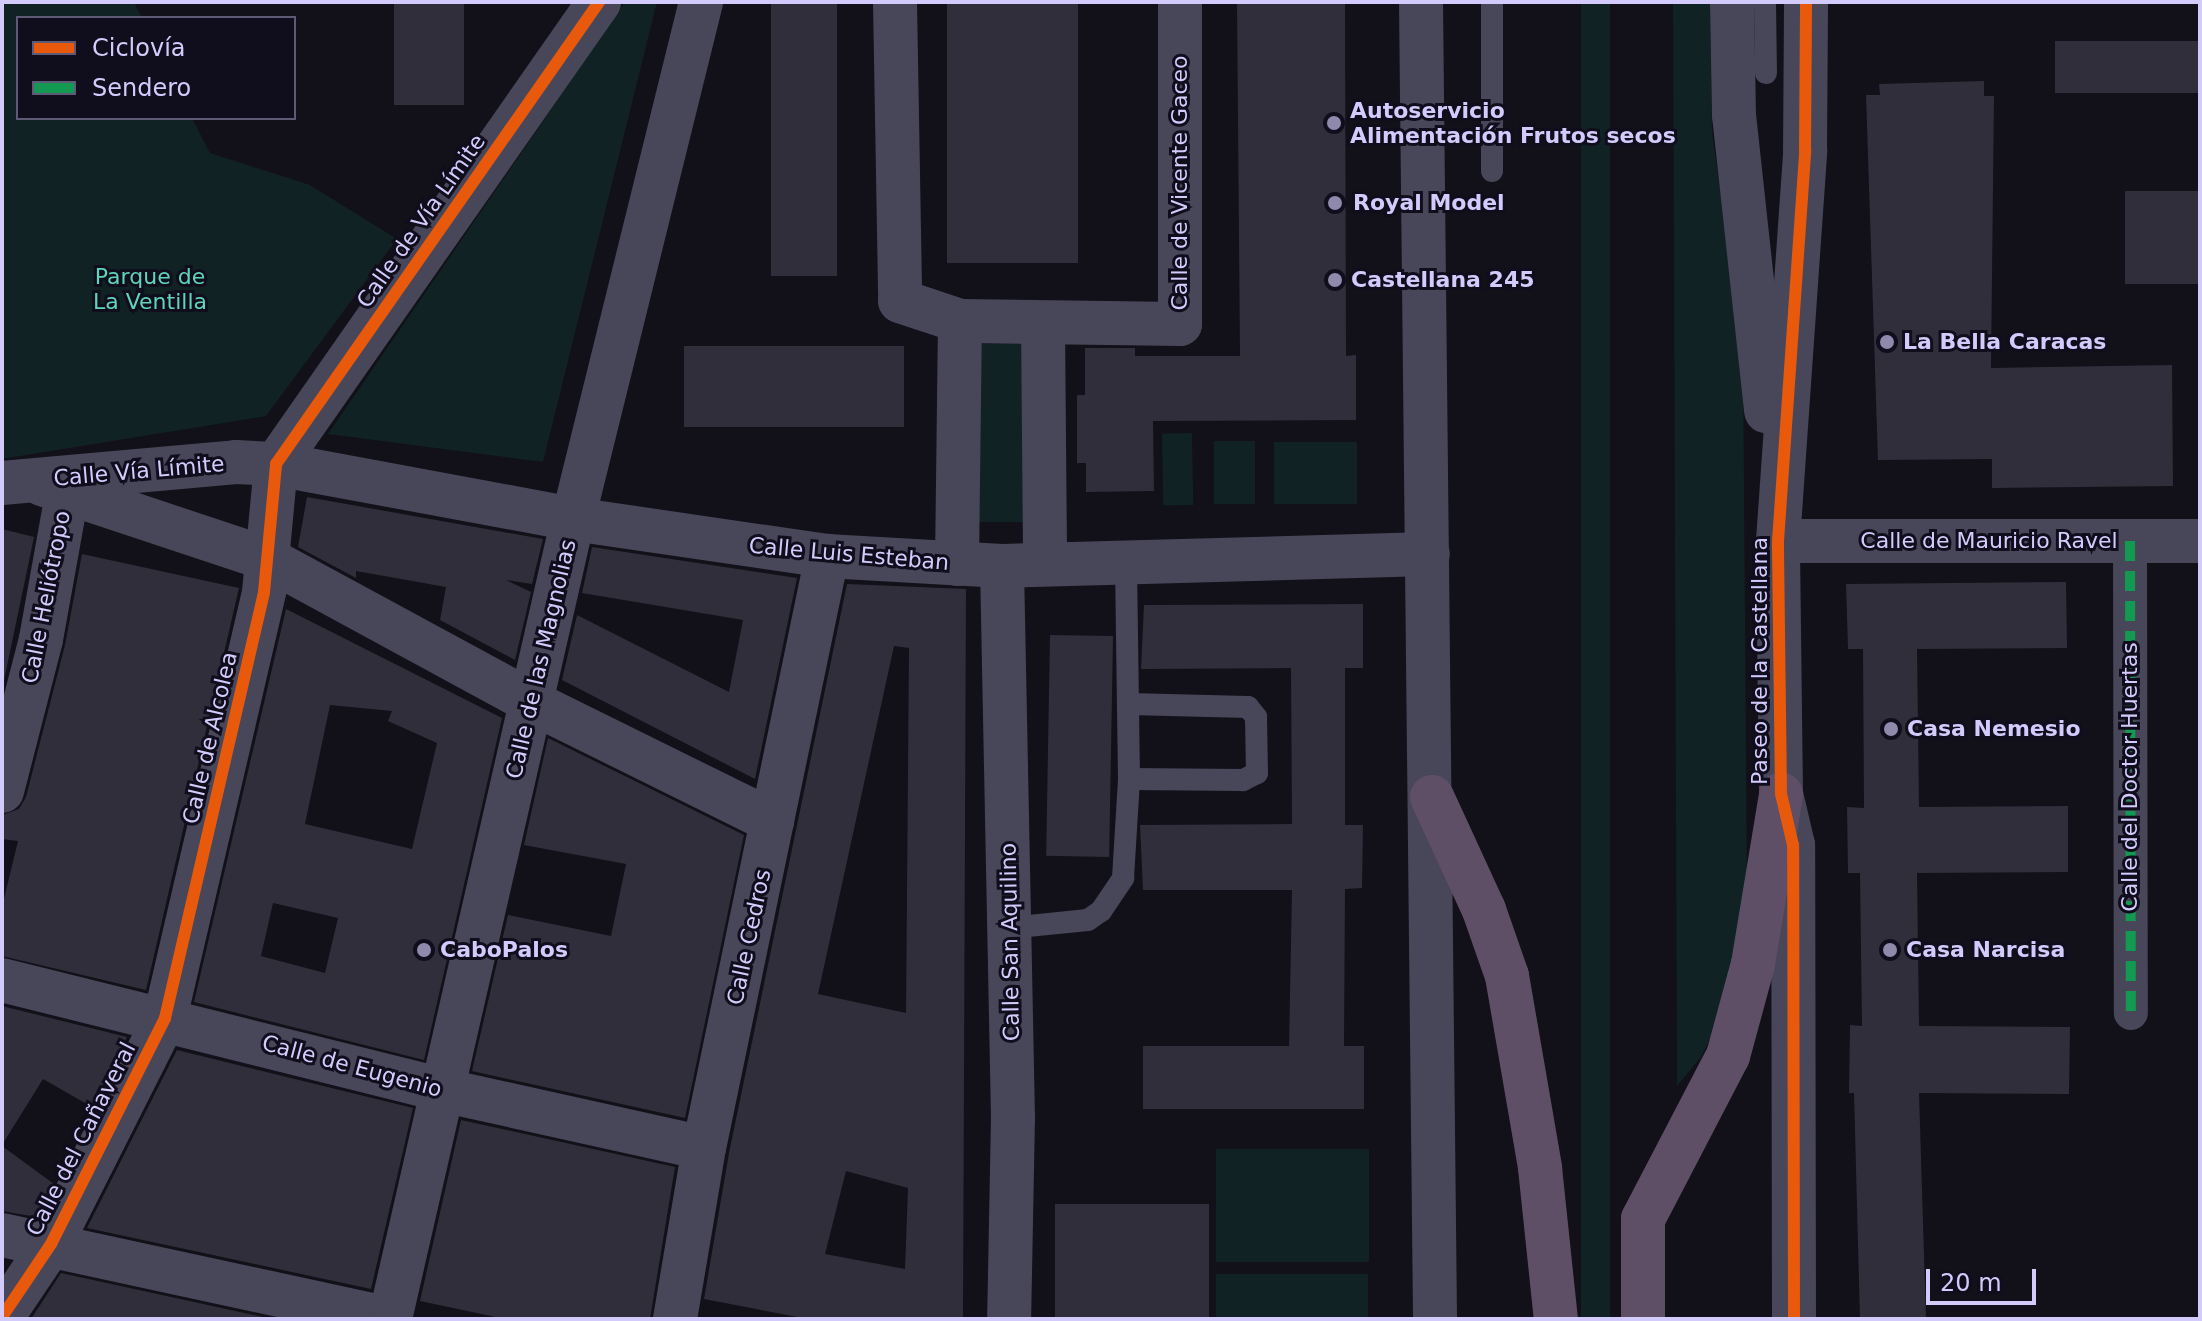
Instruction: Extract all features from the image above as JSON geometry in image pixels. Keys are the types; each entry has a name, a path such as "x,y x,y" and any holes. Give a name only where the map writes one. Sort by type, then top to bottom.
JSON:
{"highway":[{"path":"1643,1319 1643,1219 1728,1056 1753,964 1781,794"},
{"path":"1432,797 1484,910 1507,976 1532,1112 1556,1304"}],"street":[{"name":"Calle de Vía Límite","path":"276,464 599,2"},
{"name":"Calle de las Magnolias","path":"390,1319 573,519 701,2"},
{"name":"Calle de Vicente Gaceo","path":"895,2 900,301 960,321 1180,324 1180,2"},
{"path":"1421,2 1432,797 1435,1319"},
{"name":"Paseo de la Castellana","path":"1732,2 1734,115 1778,541"},
{"name":"Paseo de la Castellana","path":"1794,1319 1793,845 1781,794 1778,541 1805,150 1806,2"},
{"path":"957,564 960,321"},
{"path":"1043,323 1045,564"},
{"name":"Calle Vía Límite","path":"34,486 236,462 276,464"},
{"name":"Calle Luis Esteban","path":"276,464 573,519 827,556 1002,566 1428,554"},
{"name":"Calle de Alcolea","path":"165,1018 268,559 276,464"},
{"path":"34,486 268,559 531,702 772,821"},
{"name":"Calle Heliótropo","path":"2,791 41,639 34,486"},
{"name":"Calle de Mauricio Ravel","path":"1778,541 2200,541"},
{"name":"Calle del Doctor Huertas","path":"2130,541 2131,1013"},
{"name":"Calle Cedros","path":"675,1319 704,1148 827,556"},
{"name":"Calle San Aquilino","path":"1002,566 1013,1117 1009,1319"},
{"name":"Calle de Eugenio","path":"2,980 165,1018 442,1090 704,1148"},
{"name":"Calle del Cañaveral","path":"2,1317 51,1244 165,1018"},
{"path":"2,1235 390,1319"}],"lane":[{"path":"1492,2 1492,171"},
{"path":"1765,2 1766,73"},
{"path":"1009,928 1075,925 1101,911 1123,878 1129,779 1126,561"},
{"path":"1129,704 1248,707 1256,717 1257,773 1243,780 1129,779"}],"green space":[{"name":"Parque de La Ventilla","path":"2,2 134,2 141,16 16,16 16,120 193,120 210,153 310,185 397,239 266,416 2,459"},
{"path":"625,2 657,2 543,462 328,434"},
{"path":"1581,2 1610,2 1610,1319 1581,1319"},
{"path":"1673,2 1710,2 1712,132 1743,349 1747,884 1735,990 1701,1057 1677,1086"},
{"path":"975,344 1027,344 1027,522 975,522"},
{"path":"1192,433 1193,505 1163,506 1162,434"},
{"path":"1214,441 1255,441 1255,504 1214,504"},
{"path":"1274,442 1357,442 1357,504 1274,504"},
{"path":"1216,1149 1369,1149 1369,1262 1216,1262"},
{"path":"1216,1274 1368,1274 1368,1319 1216,1319"}],"building":[{"path":"394,2 464,2 464,105 394,105"},
{"path":"771,2 837,2 837,276 771,276"},
{"path":"947,2 1078,2 1078,263 947,263"},
{"path":"1237,2 1345,2 1346,356 1356,355 1356,420 1153,421 1154,491 1086,492 1086,463 1077,463 1077,395 1085,395 1085,348 1135,348 1135,356 1240,356"},
{"path":"2055,41 2200,41 2200,93 2055,93"},
{"path":"1984,81 1984,96 1994,96 1991,368 2172,365 2173,486 1992,488 1992,459 1878,460 1866,95 1880,95 1879,84"},
{"path":"2125,191 2200,191 2200,284 2125,284"},
{"path":"684,346 904,346 904,427 684,427"},
{"path":"307,497 543,539 532,584 506,580 531,592 515,660 440,620 446,587 356,571 356,578 298,547"},
{"path":"2,529 34,537 2,690"},
{"path":"592,547 797,578 755,779 562,680 577,615 729,692 743,620 582,593"},
{"path":"82,554 239,588 146,990 2,956 2,907 18,841 2,839 2,815 19,809 26,797 65,645"},
{"path":"2066,582 2067,648 1917,649 1919,807 2068,806 2068,872 1917,873 1919,1026 2070,1027 2069,1094 1919,1093 1926,1319 1860,1319 1854,1093 1849,1093 1850,1025 1862,1026 1860,873 1848,873 1847,807 1864,808 1863,649 1848,649 1846,584"},
{"path":"847,584 966,589 963,1319 808,1319 704,1299 729,1153","holes":["894,646 909,648 906,1013 818,994","846,1171 908,1188 905,1269 825,1254"]},
{"path":"1363,604 1363,668 1345,668 1345,825 1363,825 1362,888 1345,889 1344,1046 1364,1046 1364,1109 1143,1109 1143,1046 1289,1046 1292,890 1143,890 1140,825 1292,824 1291,668 1141,669 1144,605"},
{"path":"286,609 502,718 424,1060 194,1002","holes":["330,705 392,711 388,721 437,743 412,849 305,824","273,903 338,918 325,973 261,956"]},
{"path":"1050,635 1113,636 1109,857 1046,856"},
{"path":"548,738 744,835 685,1118 472,1071 508,915 611,936 626,864 524,845"},
{"path":"2,1006 127,1037 92,1107 43,1079 2,1145"},
{"path":"177,1050 413,1108 371,1289 87,1228"},
{"path":"461,1120 675,1167 650,1319 505,1319 420,1301"},
{"path":"2,1146 54,1184 37,1217 2,1211"},
{"path":"1055,1204 1209,1204 1209,1319 1055,1319"},
{"path":"61,1273 272,1319 31,1319"}],"marked path":[{"path":"2130,541 2131,1013"}],"cycle path":[{"path":"2,1317 51,1244 165,1018 264,592 276,464 599,2"},
{"path":"1794,1319 1793,845 1781,794 1778,541 1805,150 1806,2"}],"place":[{"name":"Autoservicio Alimentación Frutos secos","path":"1334,123"},
{"name":"Royal Model","path":"1335,203"},
{"name":"Castellana 245","path":"1335,280"},
{"name":"La Bella Caracas","path":"1887,342"},
{"name":"Casa Nemesio","path":"1891,729"},
{"name":"CaboPalos","path":"424,950"},
{"name":"Casa Narcisa","path":"1890,950"}]}
